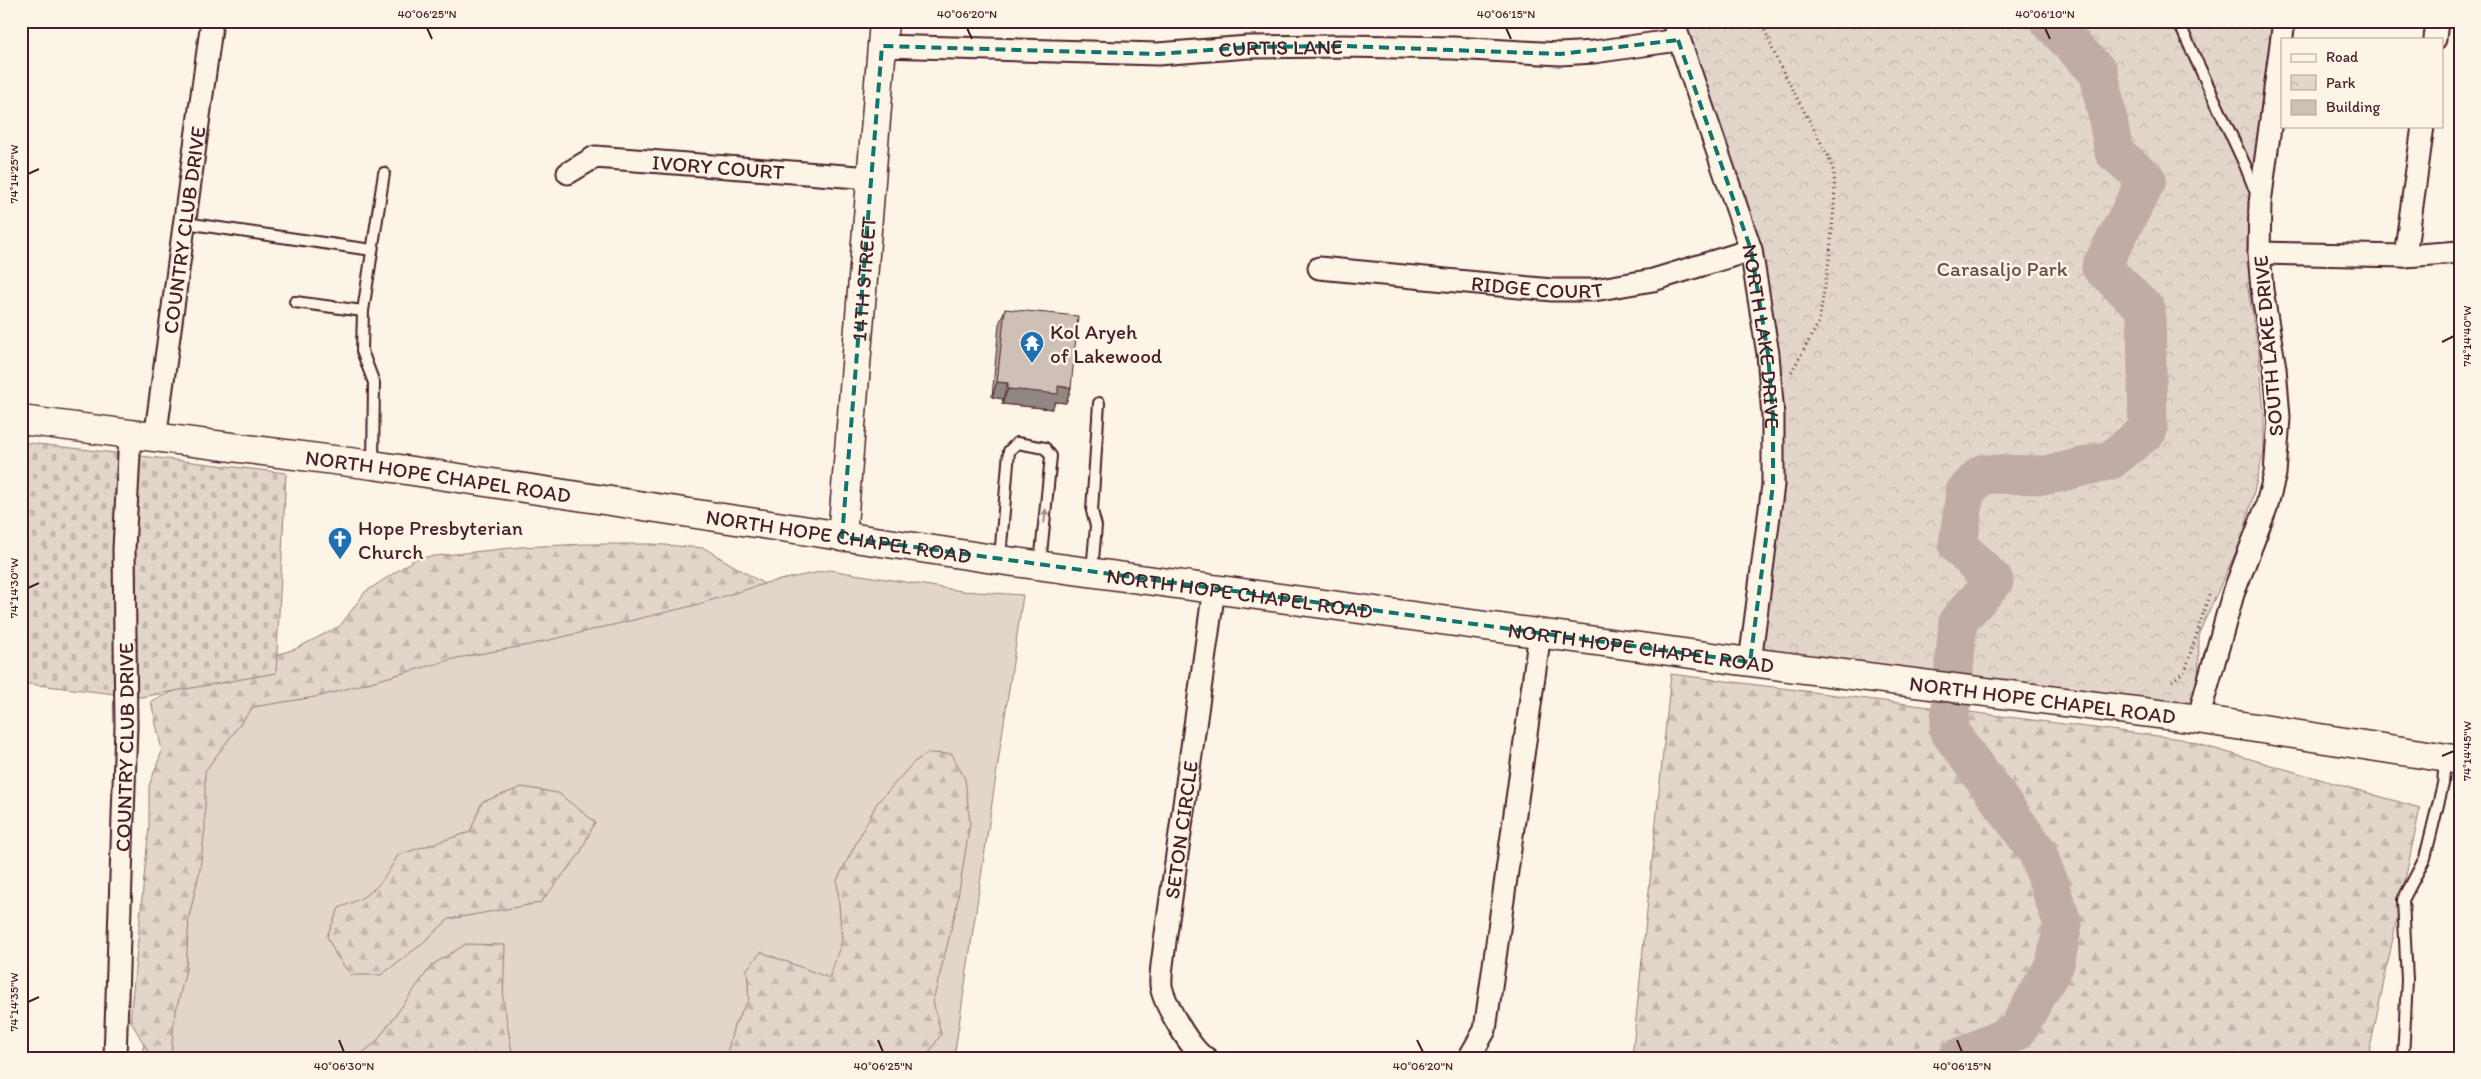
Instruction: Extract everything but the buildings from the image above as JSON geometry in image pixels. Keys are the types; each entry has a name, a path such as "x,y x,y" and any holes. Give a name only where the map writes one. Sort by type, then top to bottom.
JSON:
{"main road":[{"name":"14TH STREET","path":"842,537 883,34"},
{"name":"NORTH HOPE CHAPEL ROAD","path":"21,420 373,465 1000,560 1540,634 2198,720 2453,759"}],"street":[{"name":"COUNTRY CLUB DRIVE","path":"115,1058 126,726 124,549 143,437 185,224 212,21"},
{"name":"SOUTH LAKE DRIVE","path":"2282,38 2284,21"},
{"path":"2435,38 2437,21"},
{"name":"NORTH LAKE DRIVE","path":"1676,31 1750,250 1768,354 1773,405 1773,485 1750,662"},
{"name":"CURTIS LANE","path":"883,34 1158,54 1248,47 1344,46 1453,48 1560,54 1594,52 1676,31"},
{"name":"SOUTH LAKE DRIVE","path":"2198,720 2228,612 2266,508 2275,474 2279,417 2259,253 2260,203 2281,44"},
{"path":"2405,256 2423,128"},
{"name":"IVORY COURT","path":"568,173 596,157 871,178"},
{"name":"RIDGE COURT","path":"1319,268 1552,290 1594,290 1653,280 1750,250"},
{"path":"2259,253 2405,256 2460,252"},
{"name":"SETON CIRCLE","path":"1206,1058 1191,1044 1169,1007 1161,986 1165,941 1214,589"},
{"path":"1469,1058 1485,1030 1540,634"}],"lane":[{"path":"2178,21 2245,165 2260,203"},
{"path":"373,465 374,383 362,351 363,311 384,173"},
{"path":"185,224 372,250"},
{"path":"295,302 363,311"},
{"path":"1092,572 1096,526 1092,511 1099,403"},
{"path":"1000,560 1009,451 1017,443 1045,448 1051,456 1040,565"},
{"path":"2403,1058 2407,980 2403,900 2425,858 2443,784 2453,759"}],"path":[{"path":"1761,21 1777,60 1828,158 1834,173 1835,193 1830,254 1819,322 1773,405"},
{"path":"2172,681 2185,671 2194,636 2211,592"}],"highlighted area":[{"path":"1678,40 1751,250 1768,354 1773,416 1773,485 1750,662 842,537 882,46 1158,54 1248,47 1344,46 1560,54"}],"green space":[{"name":"Carasaljo Park","path":"1673,21 2284,21 2283,38 2281,38 2262,290 2247,283 2259,353 2264,415 2264,451 2243,536 2199,633 2198,719 1750,662 1773,485 1751,250"},
{"path":"21,442 286,473 276,673 141,697 21,683"},
{"path":"651,544 704,548 764,584 692,606 529,645 457,658 321,696 253,707 205,771 205,828 200,869 189,917 186,969 174,1020 171,1058 152,1058 130,1020 149,827 149,786 162,751 151,701 207,677 295,649 340,626 365,592 417,558 520,547"},
{"path":"829,570 962,591 1023,595 954,1058 142,1058 187,702"},
{"path":"1671,674 2181,739 2420,808 2368,1058 1632,1058"},
{"path":"928,753 952,754 965,779 970,823 956,910 933,1001 941,1034 926,1058 726,1058 734,1025 749,999 747,969 761,952 829,978 842,941 837,880 877,803 914,762"},
{"path":"522,787 558,793 595,822 579,855 540,903 449,919 418,947 381,975 351,975 336,955 327,936 339,908 368,894 375,888 386,875 398,855 470,832 482,802"},
{"path":"466,944 505,945 503,998 513,1058 356,1058 376,1042 432,965"}],"waterway":[{"path":"1958,1058 2016,1032 2055,964 2063,924 2037,851 1949,731 1958,621 1994,581 1958,546 1965,492 1982,474 2049,475 2111,460 2148,430 2146,309 2101,267 2147,180 2114,152 2099,73 2049,21"}],"place":[{"name":"Kol Aryeh of Lakewood","path":"1032,364"},
{"name":"Hope Presbyterian Church","path":"340,560"}]}
